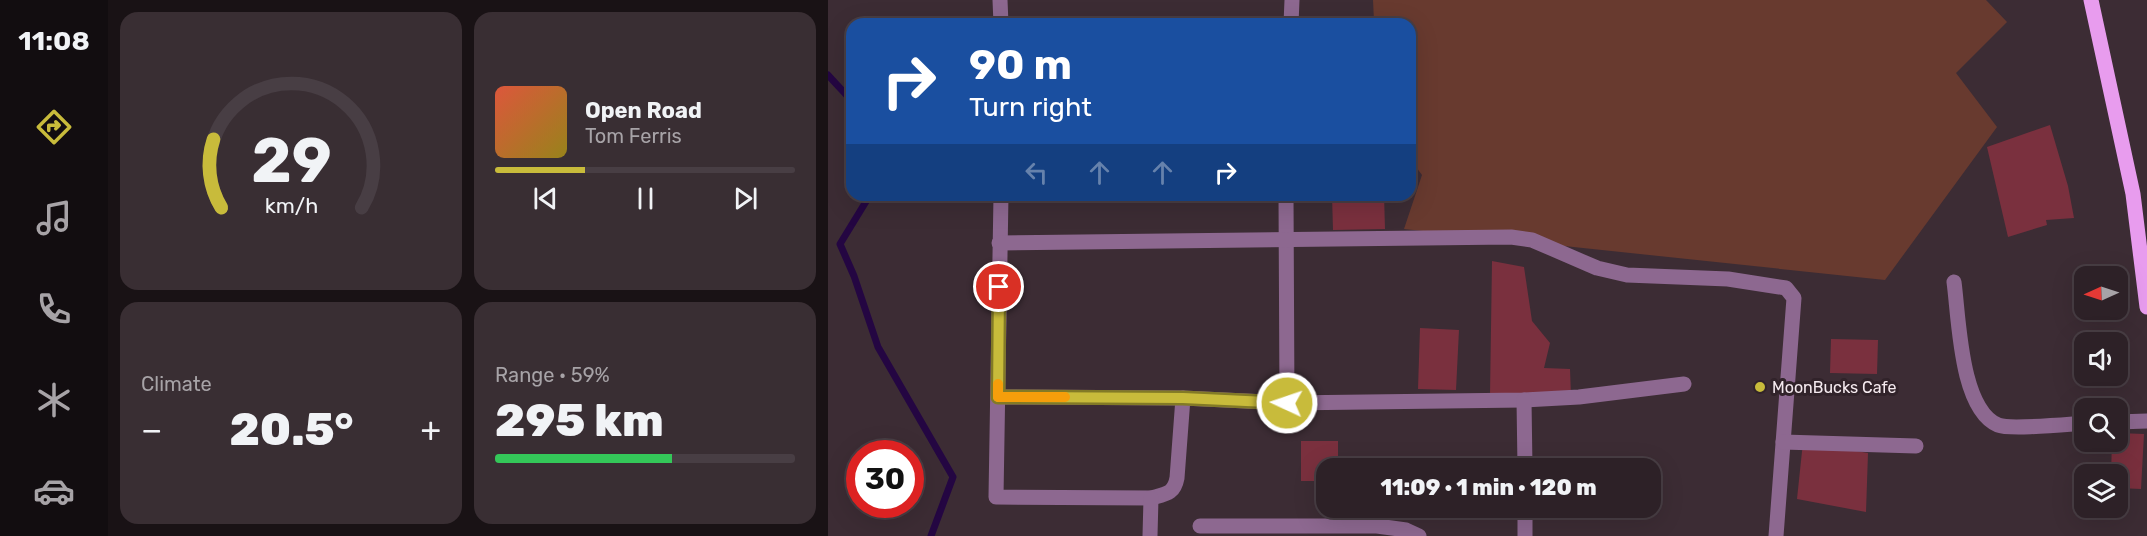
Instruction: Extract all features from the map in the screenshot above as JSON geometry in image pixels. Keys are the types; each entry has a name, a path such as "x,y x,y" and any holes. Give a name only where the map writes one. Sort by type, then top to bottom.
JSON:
{"main road":[{"path":"2091,0 2133,194 2147,307"}],"street":[{"path":"1000,0 1001,18"},
{"path":"1291,18 1292,0"},
{"path":"1001,201 996,497 1151,498 1170,494 1176,487 1183,398"},
{"path":"1286,201 1287,403"},
{"path":"999,243 1511,237 1532,240 1598,268 1627,275 1769,284 1786,288 1794,298 1776,536"},
{"path":"1954,282 1966,374 1983,415 2000,426 2074,423"},
{"path":"998,397 1183,398 1287,403 1524,400 1579,397 1684,384"},
{"path":"1524,400 1524,458"},
{"path":"2128,422 2147,421"},
{"path":"1783,442 1916,446"},
{"path":"1150,536 1151,498"},
{"path":"1525,518 1525,536"},
{"path":"1200,526 1377,526 1406,530 1419,536"}],"shaded area":[{"path":"1373,0 1986,0 2007,22 1956,73 1997,127 1885,280 1404,229 1413,201 1416,201 1422,175 1416,167 1416,18 1374,18"}],"building":[{"path":"2050,125 2068,186 2074,218 2046,220 2047,225 2008,237 1987,147"},
{"path":"1332,201 1384,201 1385,229 1333,230"},
{"path":"1492,261 1524,267 1532,321 1550,343 1544,368 1570,369 1571,396 1490,395"},
{"path":"1420,328 1459,330 1456,390 1418,389"},
{"path":"1831,339 1878,340 1877,374 1830,373"},
{"path":"2128,433 2144,434 2141,489 2128,488 2128,464 2111,464 2112,452 2128,452"},
{"path":"1301,441 1338,441 1338,458 1316,458 1316,481 1301,481"},
{"path":"1803,442 1868,453 1866,512 1797,499"}],"waterway":[{"path":"828,75 846,94"},
{"path":"866,201 840,244 854,276 878,347 953,477 931,536"}],"slow traffic":[{"path":"998,384 998,397 1065,397"}],"place":[{"name":"MoonBucks Cafe","path":"1760,387"}],"route":[{"path":"999,287 998,397 1183,398 1287,403"}]}
